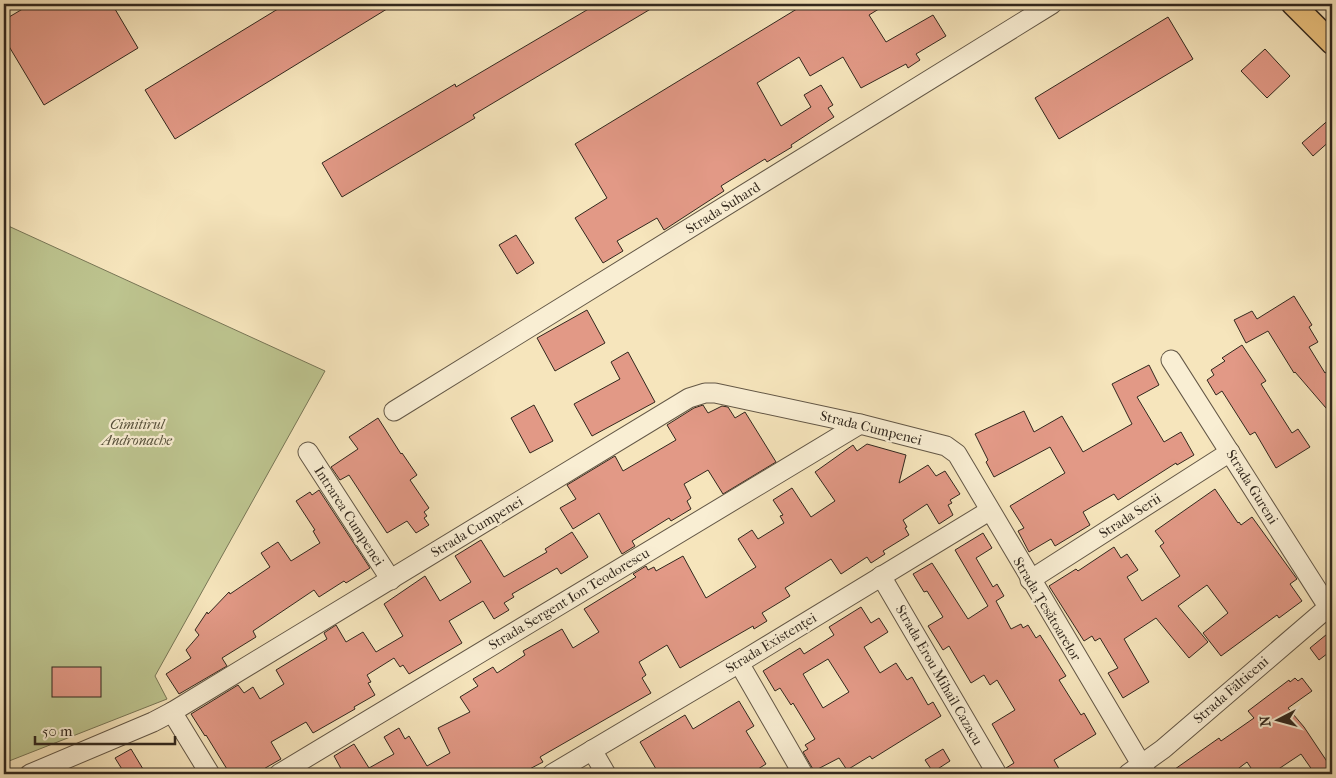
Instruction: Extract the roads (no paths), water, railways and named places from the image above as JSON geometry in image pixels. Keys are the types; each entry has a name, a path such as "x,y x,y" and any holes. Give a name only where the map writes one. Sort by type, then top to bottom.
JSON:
{"main road":[{"path":"1293,4 1332,43"}],"street":[{"name":"Strada Suhard","path":"394,411 1052,4"},
{"name":"Strada Gureni","path":"1171,360 1331,608"},
{"name":"Strada Cumpenei","path":"30,774 73,766 172,712 689,398 698,395 723,394 860,424 946,446"},
{"name":"Strada Sergent Ion Teodorescu","path":"279,774 860,424"},
{"name":"Strada Țesătoarelor","path":"946,446 956,454 990,511 1139,771"},
{"name":"Intrarea Cumpenei","path":"308,452 390,580"},
{"name":"Strada Serii","path":"1030,580 1230,452"},
{"name":"Strada Existenței","path":"552,774 739,664 990,511"},
{"name":"Strada Erou Mihail Cazacu","path":"881,576 997,774"},
{"name":"Strada Fălticeni","path":"1139,771 1331,608"},
{"path":"739,664 803,774"},
{"path":"172,712 210,774"},
{"path":"592,750 606,774"}],"park label":[{"name":"Cimitirul Andronache","path":"137,432"}]}
